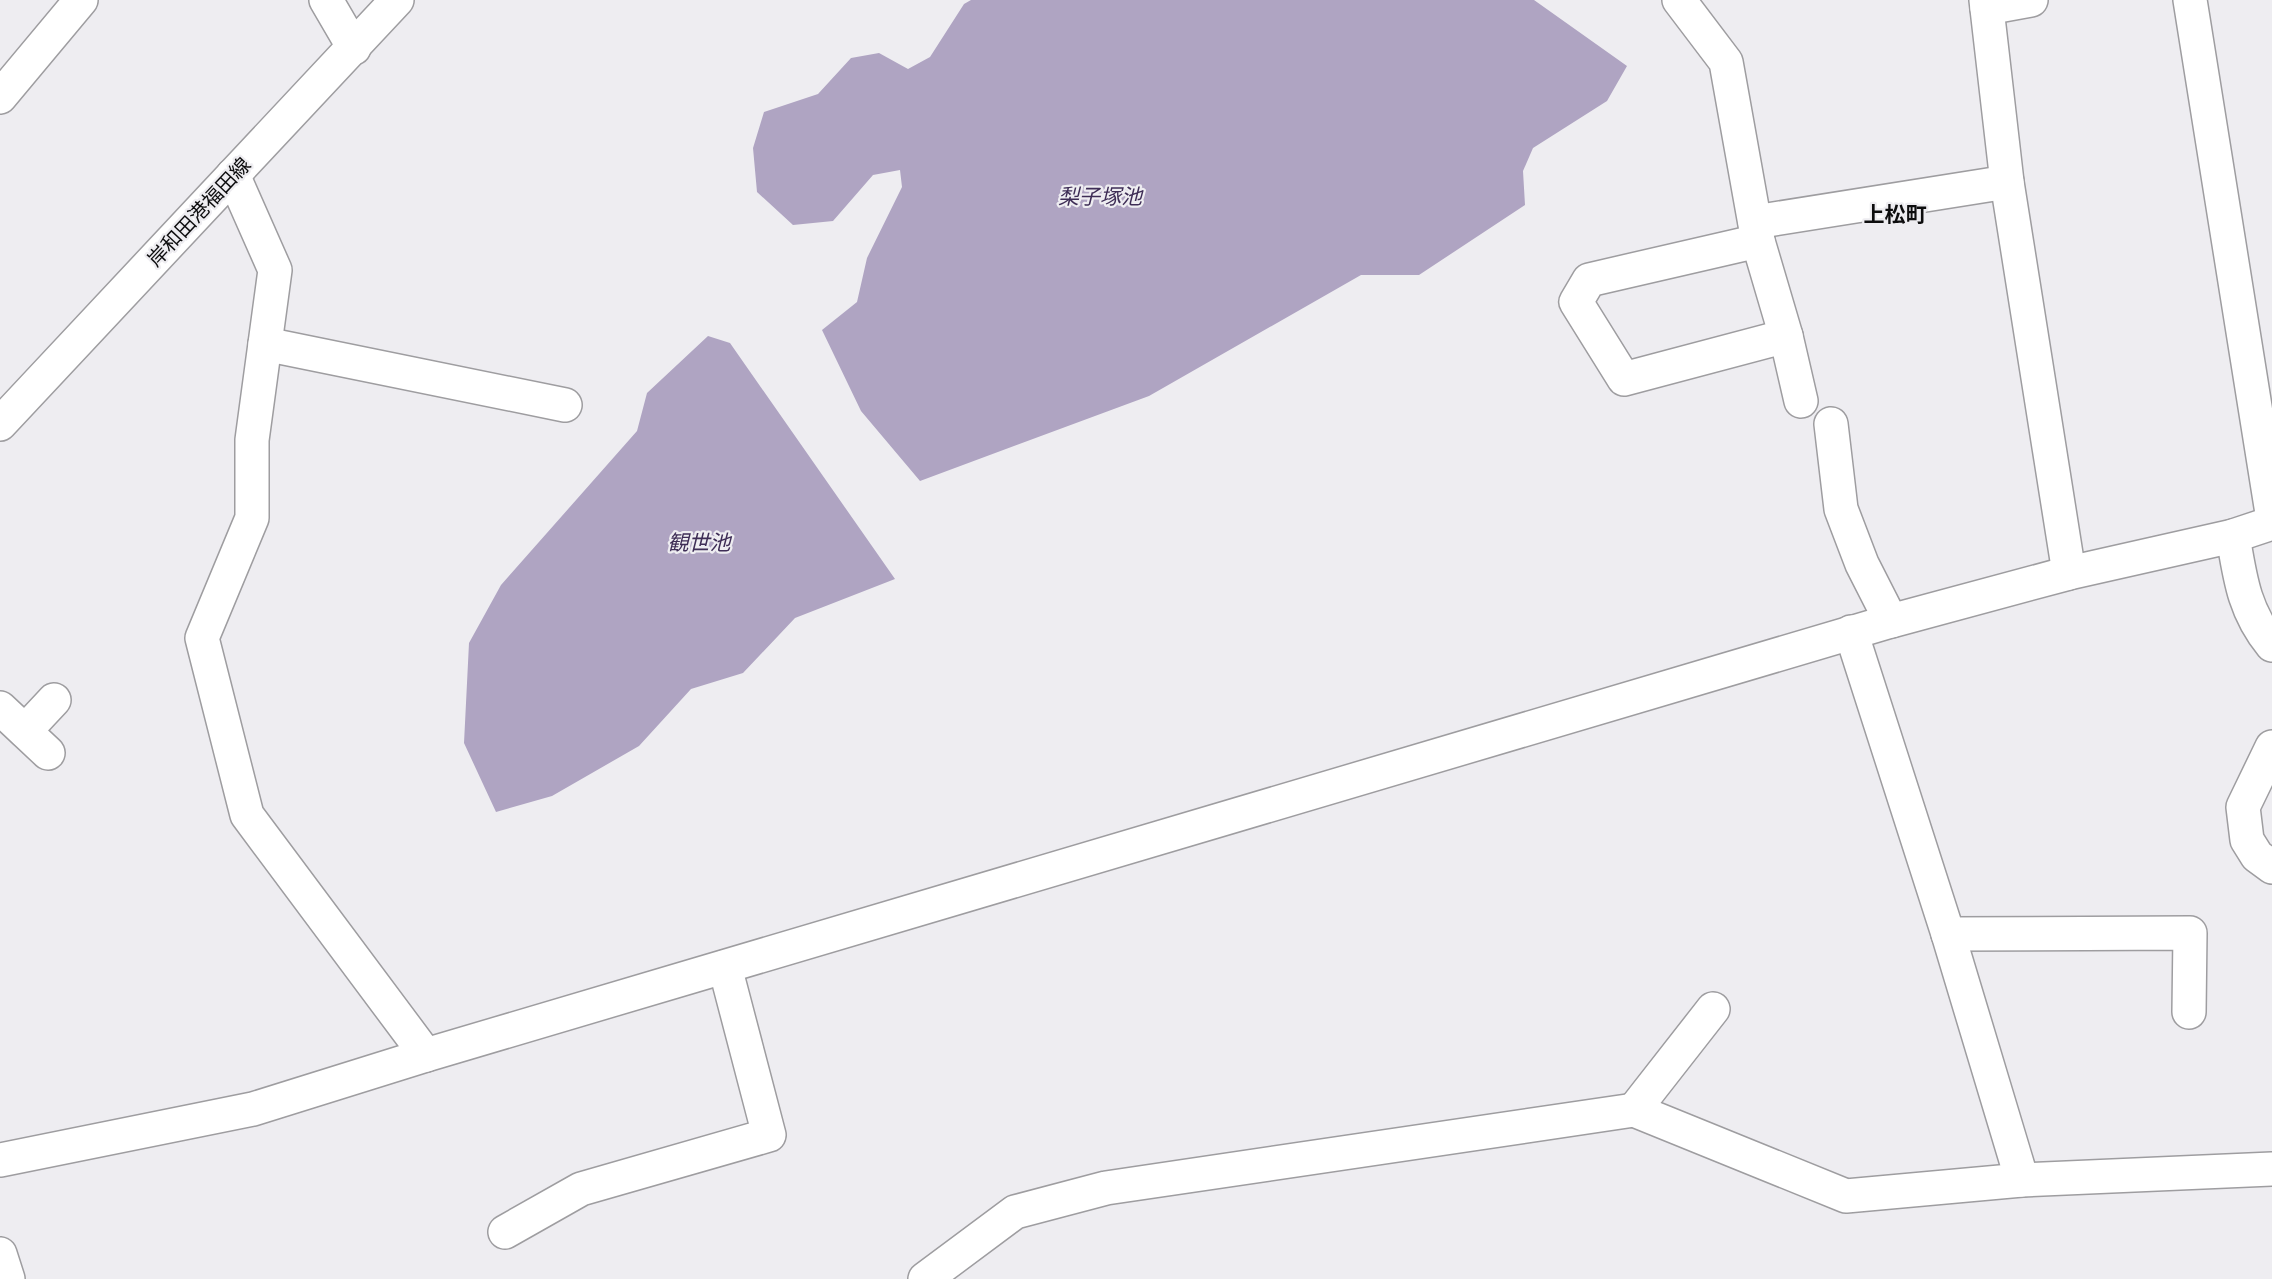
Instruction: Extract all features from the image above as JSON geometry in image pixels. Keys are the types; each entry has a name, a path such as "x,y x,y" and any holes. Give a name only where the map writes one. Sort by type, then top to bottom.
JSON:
{"street":[{"path":"0,97 81,0"},
{"path":"326,0 354,48"},
{"name":"岸和田港福田線","path":"0,424 397,0"},
{"path":"1679,0 1726,62 1756,231 1786,336 1801,401"},
{"path":"2031,0 1987,4 2007,182 2069,573"},
{"path":"2190,0 2272,513"},
{"path":"233,175 275,270 252,440 252,518 202,638 247,815 426,1055"},
{"path":"1786,336 1624,379 1576,302 1589,280 1756,231 2007,182"},
{"path":"265,344 565,405"},
{"path":"1831,424 1841,509 1862,564 1891,621"},
{"path":"0,1160 253,1109 426,1055 1851,632 2069,573 2233,536 2272,523"},
{"path":"2233,536 2242,590 2258,628 2272,645"},
{"path":"1851,632 1948,934 2022,1180"},
{"path":"0,708 37,742 54,700"},
{"path":"2272,747 2243,807 2247,840 2258,856 2272,867"},
{"path":"1948,934 2190,933 2189,1012"},
{"path":"505,1232 581,1189 769,1135 725,967"},
{"path":"1634,1110 1713,1009"},
{"path":"925,1279 1015,1212 1106,1188 1634,1110 1846,1196 2022,1180 2272,1169"},
{"path":"0,1254 8,1279"}],"water":[{"name":"梨子塚池","path":"971,0 1534,0 1627,66 1607,101 1533,148 1523,171 1525,205 1419,275 1361,275 1149,396 920,481 861,411 822,330 857,302 867,258 902,187 900,170 873,175 833,221 793,225 757,192 753,148 764,112 818,94 851,58 879,53 908,69 930,57 964,4"},
{"name":"観世池","path":"708,336 730,343 895,579 795,618 743,673 691,689 639,746 552,796 496,812 464,743 469,643 501,585 637,431 647,393"}],"district":[{"name":"上松町","path":"1895,215"}]}
